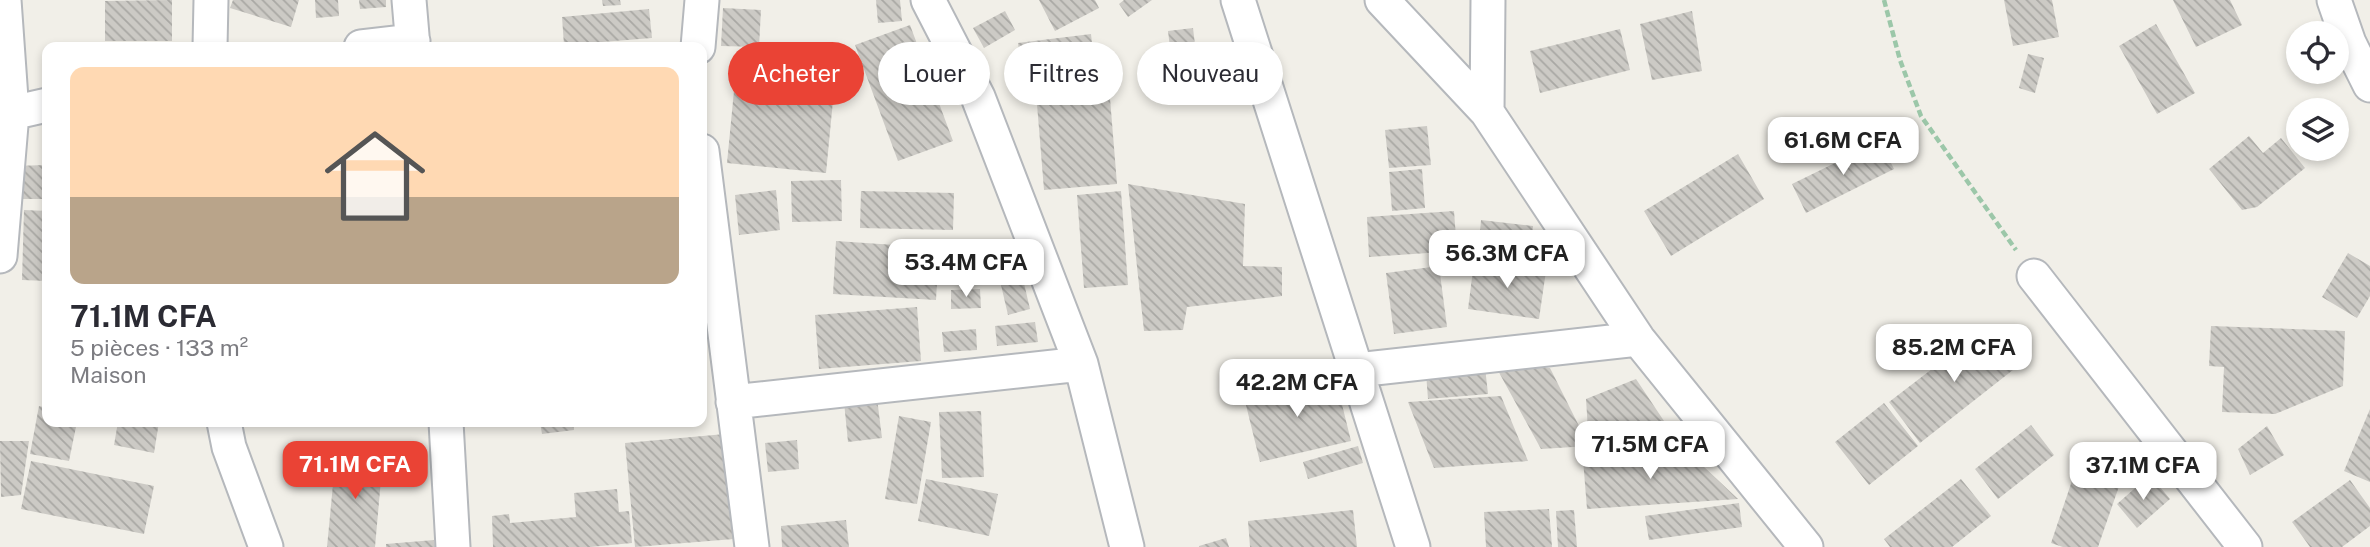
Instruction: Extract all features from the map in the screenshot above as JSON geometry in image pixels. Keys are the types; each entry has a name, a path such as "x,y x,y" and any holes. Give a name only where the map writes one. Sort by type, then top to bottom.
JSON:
{"street":[{"path":"1,237 12,113 4,0"},
{"path":"210,42 211,0"},
{"path":"409,0 413,42"},
{"path":"698,42 702,0"},
{"path":"928,0 978,97 1082,364 1127,547"},
{"path":"1237,0 1413,547"},
{"path":"1381,0 1487,112 1638,339 1806,547"},
{"path":"1487,112 1488,0"},
{"path":"2334,0 2349,43 2370,85"},
{"path":"12,113 42,106"},
{"path":"707,191 752,547"},
{"path":"2034,276 2245,547"},
{"path":"1357,370 1638,339"},
{"path":"733,402 1082,364"},
{"path":"225,427 229,447 266,547"},
{"path":"446,427 453,547"}],"path":[{"path":"1884,0 1899,60 1922,116 2034,276"}],"building":[{"path":"172,0 172,41 105,41 105,1"},
{"path":"233,0 299,0 291,27 230,8"},
{"path":"315,0 338,0 339,16 316,18"},
{"path":"359,0 386,0 386,7 360,9"},
{"path":"602,0 620,0 621,5 603,6"},
{"path":"876,0 900,0 902,21 878,23"},
{"path":"1039,0 1095,0 1099,8 1055,31"},
{"path":"1124,0 1152,0 1128,17 1119,4"},
{"path":"2004,0 2052,0 2059,37 2013,46"},
{"path":"2173,0 2230,0 2242,25 2196,47"},
{"path":"723,8 761,10 759,42 728,42 728,46 721,46"},
{"path":"649,9 652,38 564,42 562,17"},
{"path":"1005,11 1015,30 990,45 990,42 981,42 973,28"},
{"path":"1692,11 1702,71 1652,80 1640,24"},
{"path":"2156,24 2195,93 2157,114 2119,46"},
{"path":"910,25 916,42 878,42 878,105 940,105 953,141 898,161 864,69 863,42"},
{"path":"1193,28 1195,42 1169,42 1168,31"},
{"path":"1620,29 1630,70 1540,93 1530,51"},
{"path":"1091,34 1092,42 1026,42"},
{"path":"2028,54 2044,58 2035,93 2019,88"},
{"path":"733,105 833,105 826,173 727,163"},
{"path":"1037,105 1111,105 1117,184 1044,190"},
{"path":"1427,126 1431,165 1389,168 1385,130"},
{"path":"2249,136 2263,153 2281,138 2286,144 2286,161 2299,161 2305,168 2257,207 2242,210 2209,169"},
{"path":"1880,141 1894,169 1806,213 1792,184"},
{"path":"1738,154 1764,199 1671,256 1644,211"},
{"path":"42,165 42,199 13,199 13,166"},
{"path":"1422,169 1425,208 1392,211 1389,172"},
{"path":"841,180 842,221 792,222 791,181"},
{"path":"1128,184 1245,204 1243,266 1282,267 1282,296 1187,307 1183,330 1144,331"},
{"path":"776,190 780,230 739,235 735,195"},
{"path":"861,191 954,193 953,230 860,228"},
{"path":"1121,191 1128,285 1084,288 1077,195"},
{"path":"24,210 42,211 42,281 22,280"},
{"path":"1454,211 1457,251 1369,257 1367,217"},
{"path":"1481,220 1533,226 1530,258 1478,253"},
{"path":"836,241 939,248 936,300 833,294"},
{"path":"2348,253 2370,266 2370,296 2357,318 2322,297"},
{"path":"1474,262 1546,271 1539,319 1468,309"},
{"path":"1439,266 1447,327 1394,334 1386,273"},
{"path":"1023,279 1030,309 1008,315 1001,285"},
{"path":"980,289 981,308 951,309 951,290"},
{"path":"917,307 921,361 819,369 815,315"},
{"path":"1035,322 1038,342 997,346 995,326"},
{"path":"1988,326 2018,366 1920,443 1889,402"},
{"path":"2211,326 2345,331 2343,386 2275,414 2222,412 2224,367 2209,366"},
{"path":"976,329 977,350 944,352 942,332"},
{"path":"1485,367 1488,394 1428,399 1426,373"},
{"path":"1496,367 1550,368 1589,446 1541,449"},
{"path":"1335,376 1351,441 1260,462 1244,397"},
{"path":"1636,379 1676,439 1603,443 1589,446 1586,399"},
{"path":"1501,396 1528,461 1434,468 1408,402"},
{"path":"877,398 882,438 848,442 844,402"},
{"path":"1884,403 1918,446 1869,485 1835,442"},
{"path":"39,406 42,407 42,427 76,427 69,461 30,454"},
{"path":"2370,409 2370,482 2344,471"},
{"path":"981,411 984,477 942,478 939,412"},
{"path":"899,416 931,422 917,504 885,499"},
{"path":"2031,425 2054,455 1998,499 1975,469"},
{"path":"2267,426 2284,455 2250,475 2238,449"},
{"path":"117,427 158,427 154,453 114,445"},
{"path":"541,427 574,427 574,430 542,434"},
{"path":"725,434 734,539 635,547 625,443"},
{"path":"797,440 799,469 768,472 765,443"},
{"path":"0,441 29,441 21,495 1,497"},
{"path":"1358,446 1363,463 1308,479 1303,462"},
{"path":"1687,451 1738,499 1587,509 1583,459"},
{"path":"336,453 383,457 375,547 327,547"},
{"path":"2081,454 2125,469 2098,547 2063,547 2051,543"},
{"path":"31,461 154,486 144,534 21,509"},
{"path":"2150,475 2170,499 2137,528 2117,504"},
{"path":"926,479 998,494 989,536 918,521"},
{"path":"1961,479 1991,516 1952,547 1890,547 1884,539"},
{"path":"2350,480 2370,508 2370,526 2342,547 2310,547 2292,522"},
{"path":"617,489 619,512 629,511 632,543 590,547 493,547 492,516 509,514 510,523 576,517 574,493"},
{"path":"1739,503 1742,527 1649,540 1645,516"},
{"path":"1549,509 1552,547 1486,547 1484,512"},
{"path":"1353,510 1357,547 1250,547 1248,521"},
{"path":"1574,510 1577,547 1558,547 1556,511"},
{"path":"846,520 849,547 782,547 781,526"},
{"path":"1226,538 1229,547 1199,547 1199,546"},
{"path":"434,540 435,547 386,547 386,544"}]}
